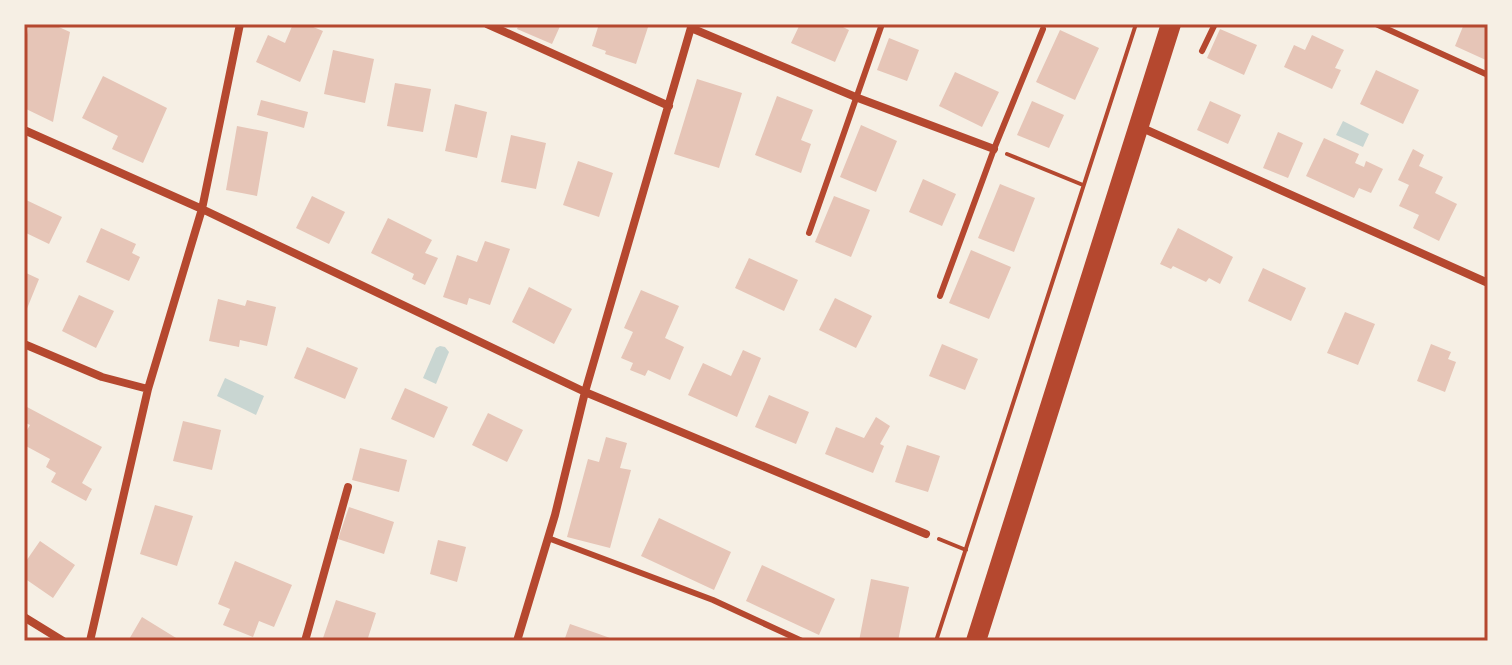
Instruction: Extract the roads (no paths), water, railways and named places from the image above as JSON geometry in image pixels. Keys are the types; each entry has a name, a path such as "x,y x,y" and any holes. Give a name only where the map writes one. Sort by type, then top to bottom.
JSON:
{"main road":[{"path":"976,641 1171,24"}],"street":[{"path":"90,641 148,389 202,209 240,24"},
{"path":"487,24 669,106"},
{"path":"517,641 691,26 858,98 994,149"},
{"path":"1139,127 1488,283"},
{"path":"24,130 202,209 585,392 926,534"},
{"path":"24,344 102,377 148,389"},
{"path":"305,641 348,487"},
{"path":"24,617 63,641"}],"lane":[{"path":"809,233 882,24"},
{"path":"1202,51 1215,24"},
{"path":"1376,24 1488,75"},
{"path":"940,296 994,149 1043,29"},
{"path":"548,538 713,600 802,641"}]}
